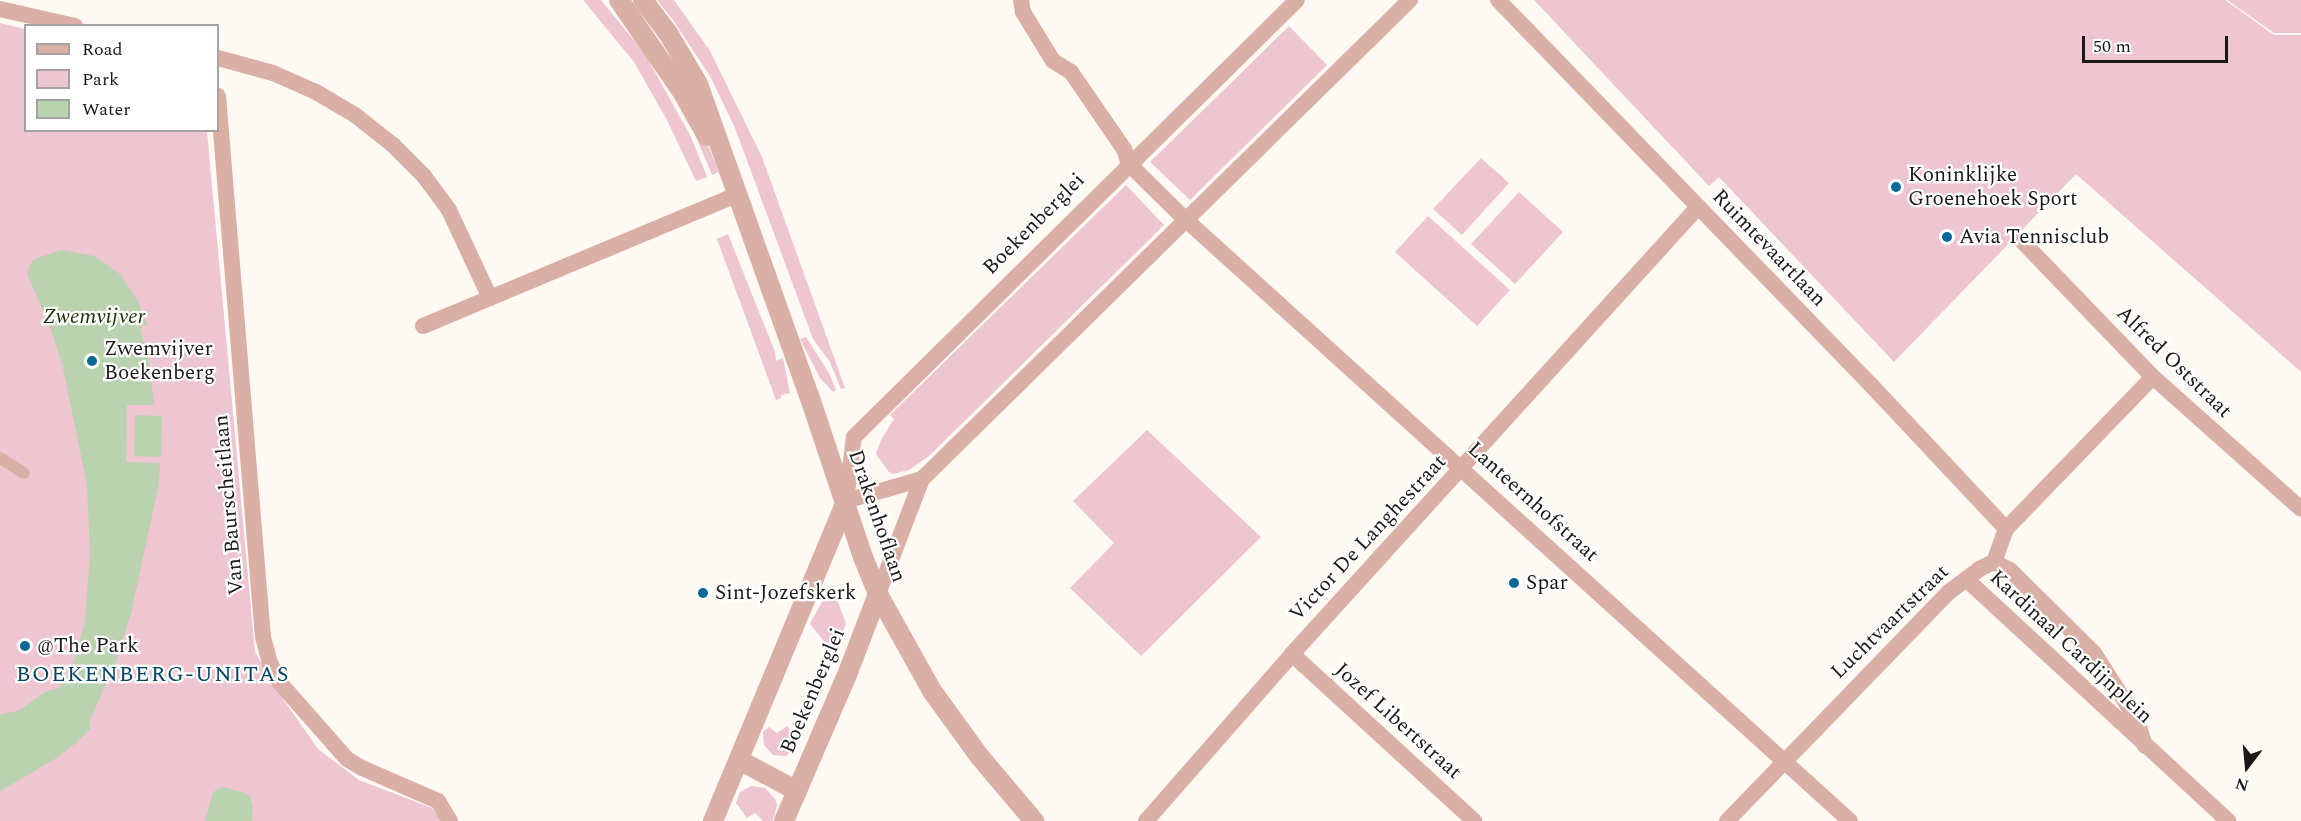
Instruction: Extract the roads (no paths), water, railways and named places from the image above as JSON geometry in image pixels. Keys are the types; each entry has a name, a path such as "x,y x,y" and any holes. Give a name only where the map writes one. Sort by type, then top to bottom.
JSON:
{"street":[{"name":"Drakenhoflaan","path":"619,0 683,93 738,194"},
{"name":"Drakenhoflaan","path":"643,0 668,33 698,84 846,501 865,564 878,594 932,691 980,757 1034,821"},
{"path":"1021,0 1023,12 1053,61 1071,72 1124,148 1129,164"},
{"name":"Boekenberglei","path":"713,821 846,501 854,436 1297,0"},
{"name":"Boekenberglei","path":"784,821 847,675 922,479 1410,0"},
{"name":"Ruimtevaartlaan","path":"1498,0 1871,385 2006,529"},
{"path":"0,9 66,24"},
{"path":"219,58 273,73 316,92 355,115 393,145 424,176 449,210 490,298"},
{"name":"Van Baurscheitlaan","path":"219,108 263,637 270,663 280,683 341,754 362,768 438,801 450,821"},
{"name":"Lanteernhofstraat","path":"1129,164 1185,219 1463,468 1850,821"},
{"path":"423,326 738,194"},
{"name":"Victor De Langhestraat","path":"1146,821 1292,654 1698,207"},
{"name":"Alfred Oststraat","path":"2022,240 2153,377 2301,509"},
{"path":"1994,562 2006,529 2153,377"},
{"path":"0,458 24,473"},
{"name":"Boekenberglei","path":"846,501 922,479"},
{"name":"Luchtvaartstraat","path":"1727,821 1949,592 1979,569 1994,562"},
{"name":"Kardinaal Cardijnplein","path":"1994,562 2010,570 2094,653 2137,720 2145,747"},
{"name":"Kardinaal Cardijnplein","path":"1966,579 2145,747 2228,821"},
{"name":"Jozef Libertstraat","path":"1292,654 1474,821"},
{"path":"739,760 796,791"}],"water":[{"name":"Zwemvijver","path":"62,250 94,256 109,266 120,274 138,301 147,325 140,327 149,360 154,405 127,405 126,462 160,463 159,483 131,614 116,662 90,720 90,729 55,759 0,791 0,715 20,710 45,692 59,688 73,664 85,622 90,554 87,484 62,364 50,327 27,274 34,259"},
{"path":"135,415 162,416 161,457 134,456"},
{"path":"223,787 250,796 253,807 252,821 205,821 213,792"}],"place":[{"name":"Koninklijke Groenehoek Sport","path":"1896,187"},
{"name":"Avia Tennisclub","path":"1947,237"},
{"name":"Zwemvijver Boekenberg","path":"92,361"},
{"name":"Spar","path":"1514,583"},
{"name":"Sint-Jozefskerk","path":"703,593"},
{"name":"@The Park","path":"25,646"}],"district":[{"name":"BOEKENBERG-UNITAS","path":"153,675"}]}
